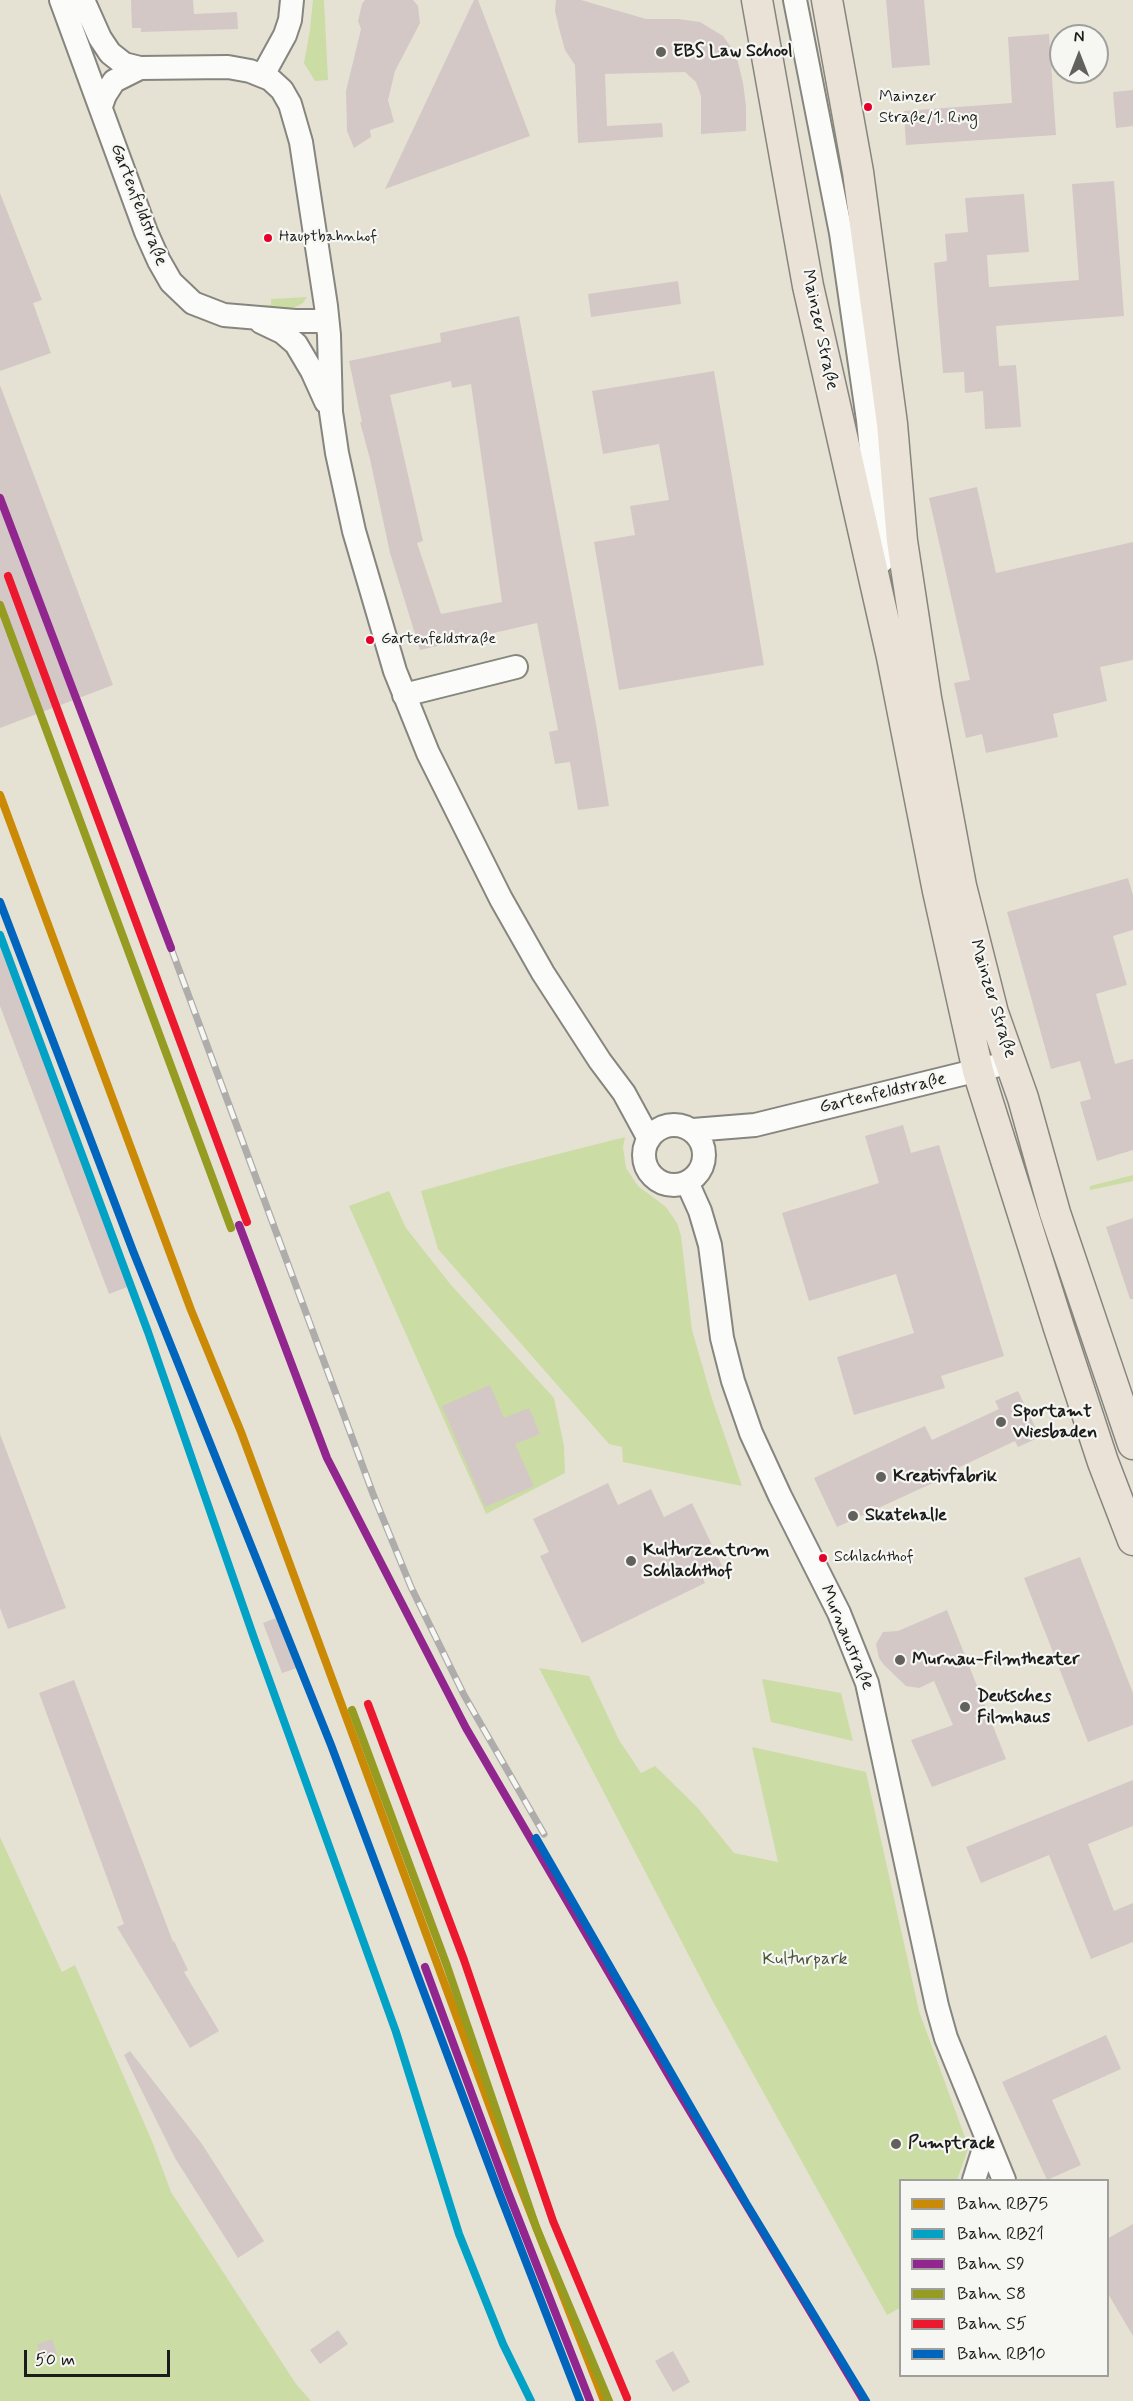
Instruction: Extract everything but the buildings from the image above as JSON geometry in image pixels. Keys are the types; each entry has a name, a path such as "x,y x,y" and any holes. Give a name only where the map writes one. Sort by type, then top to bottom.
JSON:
{"main road":[{"name":"Mainzer Straße","path":"758,0 808,286 892,657 938,891 978,1071 1062,1338 1124,1490 1133,1540"},
{"name":"Mainzer Straße","path":"826,0 850,124 892,424 902,541 947,821 979,962 1055,1213 1129,1432"}],"street":[{"name":"Gartenfeldstraße","path":"61,0 146,232 167,276 193,303 224,315 253,319 327,321"},
{"path":"83,0 95,29 110,53 124,64 140,68 228,67 263,75 285,35 290,20 292,0"},
{"name":"Mainzer Straße","path":"795,0 841,233 868,420 892,657"},
{"path":"101,106 114,81 140,68"},
{"name":"Gartenfeldstraße","path":"263,75 282,90 298,126 327,321 330,412 357,542 382,633 404,695 436,771 501,899 543,973 600,1061 624,1092 649,1138"},
{"name":"Gartenfeldstraße","path":"253,319 282,332 296,344 312,371 330,412"},
{"name":"Mainzer Straße","path":"868,420 902,541"},
{"path":"404,695 516,667"},
{"name":"Gartenfeldstraße","path":"693,1130 755,1125 1011,1062"},
{"name":"Gartenfeldstraße","path":"624,1092 670,1125"},
{"path":"670,1125 693,1130 703,1144 705,1156 698,1174 687,1182 670,1185 662,1182 649,1171 644,1155 649,1138 670,1125"},
{"name":"Gartenfeldstraße","path":"705,1156 755,1125"},
{"name":"Murnaustraße","path":"687,1182 700,1211 710,1245 722,1338 733,1381 751,1432 780,1496 839,1613 867,1683 937,2006 946,2038 1003,2179"},
{"path":"975,2179 987,2139"}],"green space":[{"path":"313,0 324,0 328,80 315,81 304,63"},
{"path":"307,297 303,303 290,310 245,305 271,305 271,299"},
{"path":"625,1137 623,1147 626,1168 638,1186 666,1207 677,1223 681,1236 692,1330 712,1399 742,1486 623,1462 622,1447 609,1444 438,1249 421,1191"},
{"path":"1133,1175 1133,1181 1090,1190 1090,1186"},
{"path":"389,1191 406,1228 451,1285 554,1398 564,1446 565,1473 486,1514 349,1206"},
{"name":"Kulturpark","path":"539,1668 589,1676 619,1740 641,1773 655,1766 697,1807 734,1853 778,1862 752,1747 866,1772 919,2011 968,2149 957,2179 899,2179 899,2309 887,2315 711,1998"},
{"path":"762,1679 841,1693 853,1741 771,1722"},
{"path":"0,1837 62,1972 75,1965 152,2141 171,2192 296,2384 311,2401 0,2401"}],"railway":[{"path":"171,948 373,1494 411,1587 464,1695 544,1834"}],"rail line":[{"name":"S9","path":"0,498 171,948"},
{"name":"S5","path":"8,576 247,1222"},
{"name":"S8","path":"0,605 231,1228"},
{"name":"RB75","path":"0,795 191,1310 241,1432 504,2145 604,2401"},
{"name":"RB10","path":"0,902 133,1251 331,1745 580,2401"},
{"name":"RB21","path":"0,935 148,1332 254,1638 396,2032 459,2234 503,2344 531,2401"},
{"name":"S9","path":"239,1225 327,1458 466,1728 676,2088 864,2401"},
{"name":"S5","path":"368,1704 464,1960 553,2221 627,2398"},
{"name":"S8","path":"352,1710 447,1966 536,2227 609,2401"},
{"name":"RB10","path":"536,1838 746,2203 866,2401"},
{"name":"S9","path":"425,1967 508,2192 590,2401"}],"place":[{"name":"EBS Law School","path":"661,52"},
{"name":"Mainzer Straße/1. Ring","path":"868,107"},
{"name":"Hauptbahnhof","path":"268,238"},
{"name":"Gartenfeldstraße","path":"370,640"},
{"name":"Sportamt Wiesbaden","path":"1001,1422"},
{"name":"Kreativfabrik","path":"881,1477"},
{"name":"Skatehalle","path":"853,1516"},
{"name":"Schlachthof","path":"823,1558"},
{"name":"Kulturzentrum Schlachthof","path":"631,1561"},
{"name":"Murnau-Filmtheater","path":"900,1660"},
{"name":"Deutsches Filmhaus","path":"965,1707"},
{"name":"Pumptrack","path":"896,2144"}]}
